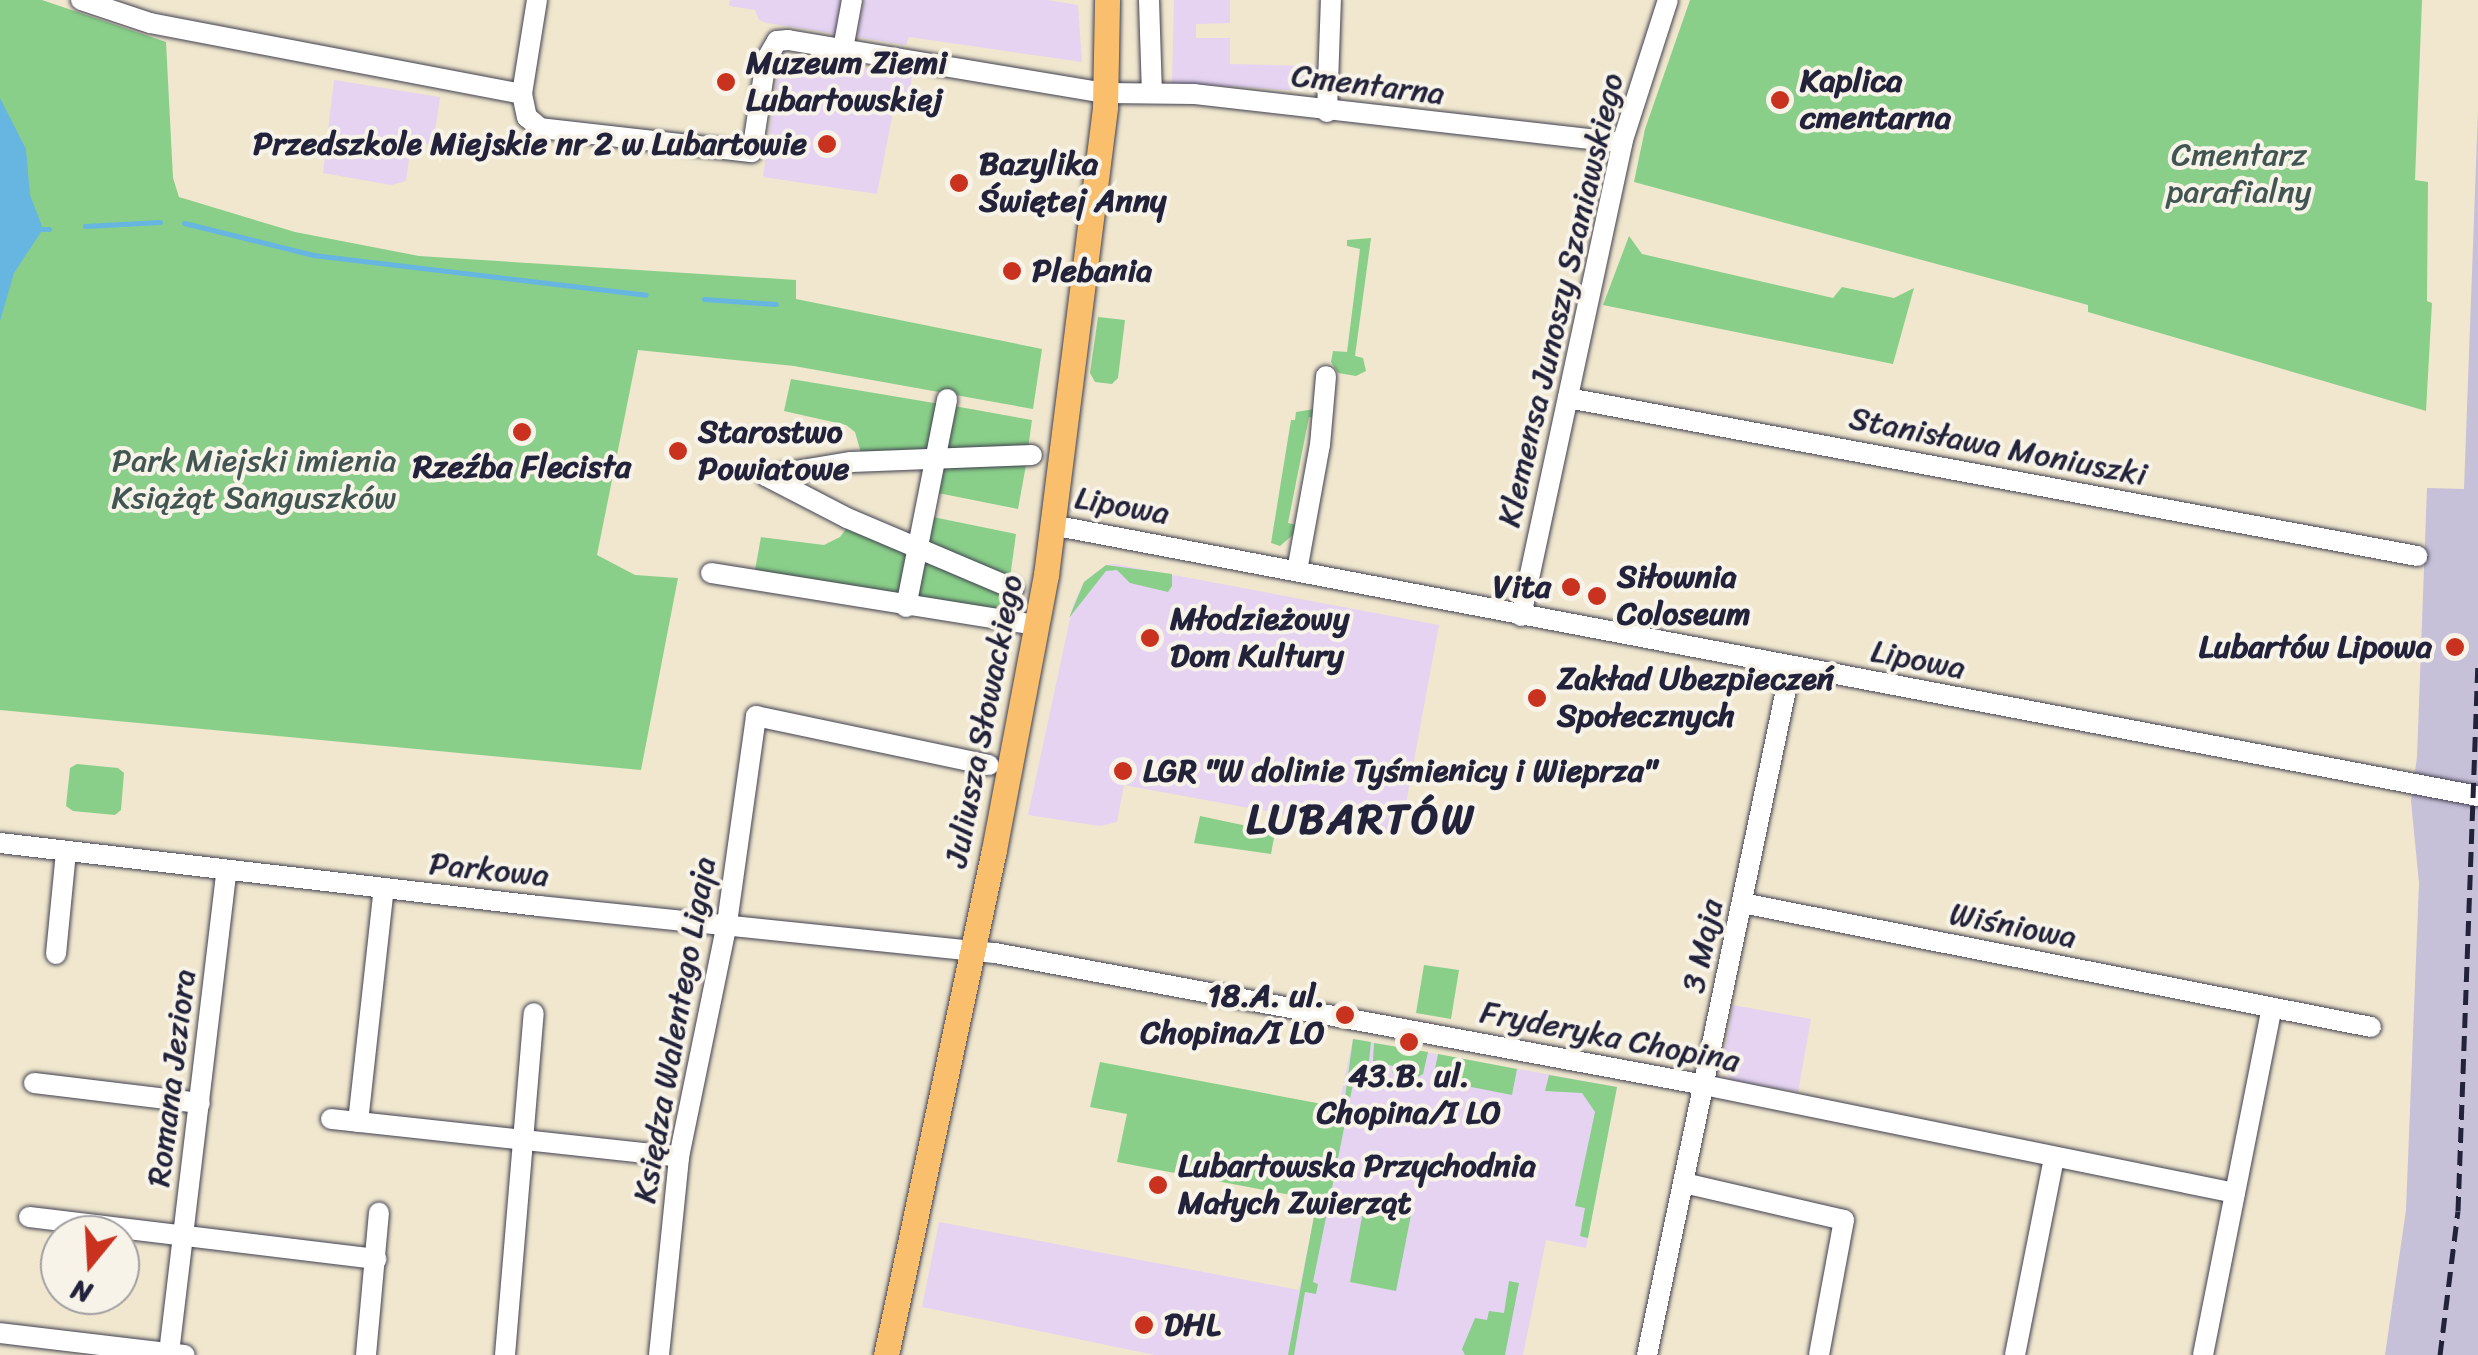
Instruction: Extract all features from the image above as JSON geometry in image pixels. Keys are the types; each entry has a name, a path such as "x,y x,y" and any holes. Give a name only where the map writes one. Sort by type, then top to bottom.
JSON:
{"main road":[{"name":"Juliusza Słowackiego","path":"886,1355 1036,625 1106,93 1107,0"}],"street":[{"path":"81,0 150,23 522,94 537,0"},
{"path":"843,49 852,0"},
{"path":"1149,0 1152,93"},
{"path":"1327,112 1331,0"},
{"name":"Klemensa Junoszy Szaniawskiego","path":"1521,616 1622,143 1668,0"},
{"name":"Cmentarna","path":"522,94 528,116 540,128 752,152 770,48 777,41 788,40 1106,93 1152,93 1622,143"},
{"path":"1297,571 1320,446 1326,376"},
{"name":"Stanisława Moniuszki","path":"1568,398 2417,556"},
{"path":"906,608 947,399"},
{"path":"1014,589 918,549 766,476 851,462 1032,455"},
{"name":"Lipowa","path":"1052,524 2478,796"},
{"path":"710,572 906,608 1036,625"},
{"name":"3 Maja","path":"1647,1355 1706,1086 1790,666"},
{"name":"Księdza Walentego Ligaja","path":"659,1355 679,1157 727,923 756,716 989,764"},
{"name":"Parkowa","path":"0,843 972,950"},
{"path":"56,954 66,852"},
{"name":"Romana Jeziora","path":"177,1354 183,1237 227,870"},
{"path":"358,1122 384,888"},
{"name":"Wiśniowa","path":"1742,904 2371,1027"},
{"name":"Fryderyka Chopina","path":"972,950 1706,1086 2235,1193"},
{"path":"2204,1355 2272,1008"},
{"path":"506,1355 534,1013"},
{"path":"34,1083 200,1103"},
{"path":"331,1119 679,1157"},
{"path":"2015,1355 2054,1158"},
{"path":"1684,1182 1844,1220 1818,1355"},
{"path":"366,1355 379,1214"},
{"path":"29,1218 376,1259"},
{"path":"0,1333 177,1354"}],"shaded area":[{"path":"730,0 842,0 837,34 767,23 759,20 755,10 729,6"},
{"path":"864,0 1047,0 1078,5 1082,62 909,37 906,45 857,37"},
{"path":"1174,0 1230,0 1230,23 1196,24 1196,38 1230,38 1230,64 1318,66 1316,87 1287,90 1172,83"},
{"name":"Przedszkole Miejskie nr 2 w Lubartowie","path":"786,54 912,76 908,105 893,112 877,194 763,177 780,58"},
{"path":"334,80 440,97 433,145 411,143 406,181 391,185 323,173"},
{"path":"2478,110 2478,1355 2385,1355 2406,1210 2419,883 2411,801 2417,757 2427,488 2464,489"},
{"path":"1106,565 1439,625 1400,836 1124,785 1117,822 1100,826 1028,815 1073,605 1084,582"},
{"path":"1733,1005 1811,1019 1798,1092 1732,1080 1722,1068"},
{"path":"1353,1039 1617,1087 1586,1248 1546,1240 1523,1355 1155,1355 922,1307 939,1222 1299,1290"}],"green space":[{"name":"Park Miejski imienia Książąt Sanguszków","path":"0,0 42,0 166,42 173,178 179,197 295,232 419,256 796,280 796,299 1042,349 1033,409 794,366 638,350 597,555 635,575 678,578 641,770 0,710"},
{"name":"Cmentarz parafialny","path":"1690,0 2422,0 2415,180 2428,182 2427,301 2432,303 2426,411 2088,312 2088,305 1634,182 1645,129"},
{"path":"1629,236 1642,254 1833,298 1842,287 1894,298 1914,288 1893,364 1603,305"},
{"path":"1371,238 1355,356 1363,358 1366,371 1356,376 1338,373 1331,362 1333,351 1347,352 1360,249 1347,246 1347,240"},
{"path":"1098,317 1125,320 1118,378 1112,384 1095,382 1090,373"},
{"path":"791,379 940,404 930,452 861,453 855,432 846,425 784,411"},
{"path":"954,406 1032,420 1028,449 944,451"},
{"path":"1320,408 1319,418 1309,417 1288,523 1297,525 1296,532 1280,546 1271,543 1291,420 1295,420 1296,412"},
{"path":"943,465 1026,465 1018,509 938,493"},
{"path":"933,517 1016,534 1010,578 928,543"},
{"path":"848,526 910,552 902,596 755,570 761,537 824,545 840,537"},
{"path":"923,559 1010,594 1007,613 916,599"},
{"path":"1106,565 1172,574 1172,586 1168,592 1130,583 1117,570 1106,571 1069,618 1084,582"},
{"path":"77,764 118,768 124,773 121,810 115,815 73,811 66,806 70,768"},
{"path":"1200,816 1275,832 1271,854 1194,843"},
{"path":"1424,965 1459,970 1451,1019 1416,1013"},
{"path":"1353,1039 1371,1042 1369,1061 1356,1069 1313,1282 1318,1284 1316,1294 1305,1292 1294,1355 1288,1355 1317,1200 1117,1162 1127,1114 1090,1107 1100,1062 1338,1107 1345,1097"},
{"path":"1374,1043 1428,1052 1423,1074 1418,1077 1414,1070 1400,1068 1392,1073 1393,1066 1373,1061"},
{"path":"1438,1054 1517,1069 1512,1095 1461,1085 1458,1079 1442,1075 1433,1079"},
{"path":"1549,1075 1617,1087 1588,1238 1580,1236 1585,1208 1575,1206 1595,1112 1582,1093 1545,1091"},
{"path":"1364,1206 1411,1215 1396,1291 1350,1282"},
{"path":"1509,1281 1519,1283 1505,1355 1465,1355 1462,1349 1475,1318 1487,1320 1489,1311 1504,1313"}],"water":[{"path":"0,98 26,149 30,195 43,229 14,273 0,321"}],"waterway":[{"path":"85,226 160,222"},
{"path":"184,223 313,255 646,295"},
{"path":"43,229 49,229"},
{"path":"704,299 776,304"}],"railway":[{"path":"2440,1355 2458,1211 2478,660"}],"place":[{"name":"Muzeum Ziemi Lubartowskiej","path":"726,82"},
{"name":"Kaplica cmentarna","path":"1780,100"},
{"name":"Przedszkole Miejskie nr 2 w Lubartowie","path":"827,144"},
{"name":"Bazylika Świętej Anny","path":"959,183"},
{"name":"Plebania","path":"1012,271"},
{"name":"Rzeźba Flecista","path":"522,432"},
{"name":"Starostwo Powiatowe","path":"678,451"},
{"name":"Vita","path":"1571,587"},
{"name":"Siłownia Coloseum","path":"1597,596"},
{"name":"Młodzieżowy Dom Kultury","path":"1150,638"},
{"name":"Lubartów Lipowa","path":"2455,647"},
{"name":"Zakład Ubezpieczeń Społecznych","path":"1537,698"},
{"name":"LGR \"W dolinie Tyśmienicy i Wieprza\"","path":"1123,771"},
{"name":"18.A. ul. Chopina/I LO","path":"1345,1015"},
{"name":"43.B. ul. Chopina/I LO","path":"1409,1042"},
{"name":"Lubartowska Przychodnia Małych Zwierząt","path":"1158,1185"},
{"name":"DHL","path":"1144,1325"}],"district":[{"name":"LUBARTÓW","path":"1361,819"}]}
